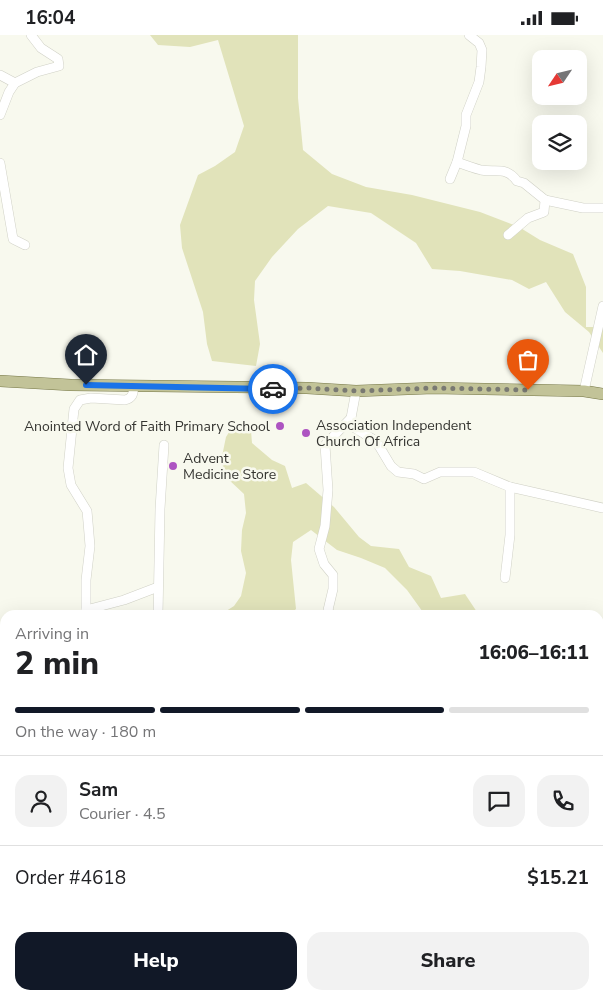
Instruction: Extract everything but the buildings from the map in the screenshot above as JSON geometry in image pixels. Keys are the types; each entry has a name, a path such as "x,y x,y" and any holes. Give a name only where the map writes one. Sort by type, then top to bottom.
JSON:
{"main road":[{"path":"0,381 134,386 307,388 356,391 433,388 584,391 603,394"}],"street":[{"path":"0,115 9,92 15,83 37,72 60,66 58,59 41,48 31,35"},
{"path":"450,179 455,171 458,152 466,126 466,115 478,82 481,67 482,50 479,43 469,35"},
{"path":"0,75 15,83"},
{"path":"457,162 483,170 497,169 512,174 517,181 524,183 545,200 583,208 603,208"},
{"path":"0,163 14,239 25,245"},
{"path":"508,235 528,218 544,213 545,200"},
{"path":"584,391 603,306"},
{"path":"86,610 86,579 90,546 88,522 86,511 71,485 68,468 74,409 80,400 91,398 130,399 133,395 134,386"},
{"path":"356,391 351,418 353,427 376,441 391,465 398,472 424,479 440,472 474,472 510,487 603,508"},
{"path":"328,610 333,589 333,575 324,564 319,549 328,490 325,445 351,418"},
{"path":"158,610 160,509 164,445"},
{"path":"505,578 510,535 510,487"},
{"path":"95,610 158,587"}],"green space":[{"path":"150,35 298,35 298,98 303,150 332,174 366,187 412,195 480,212 519,227 540,240 573,254 586,287 586,327 603,327 603,353 589,332 565,312 546,282 529,289 512,280 460,271 432,269 416,243 371,213 328,206 298,229 272,257 255,281 254,300 260,344 256,366 212,361 207,344 203,312 182,248 180,225 198,175 235,152 244,126 218,40 190,47 158,45"},
{"path":"233,426 245,427 251,431 252,443 272,460 285,466 292,488 306,483 334,507 359,537 371,546 399,549 409,567 431,576 441,598 465,594 476,610 421,610 407,590 385,568 337,550 311,530 293,542 291,560 296,609 228,610 234,606 241,596 246,573 241,551 242,530 246,513 244,494 228,479 221,461 226,437"}],"way so far":[{"path":"273,389 307,388 356,391 433,388 528,390"}],"place":[{"name":"Anointed Word of Faith Primary School","path":"280,426"},
{"name":"Association Independent Church Of Africa","path":"306,433"},
{"name":"Advent Medicine Store","path":"173,466"}],"route":[{"path":"86,385 273,389"}]}
